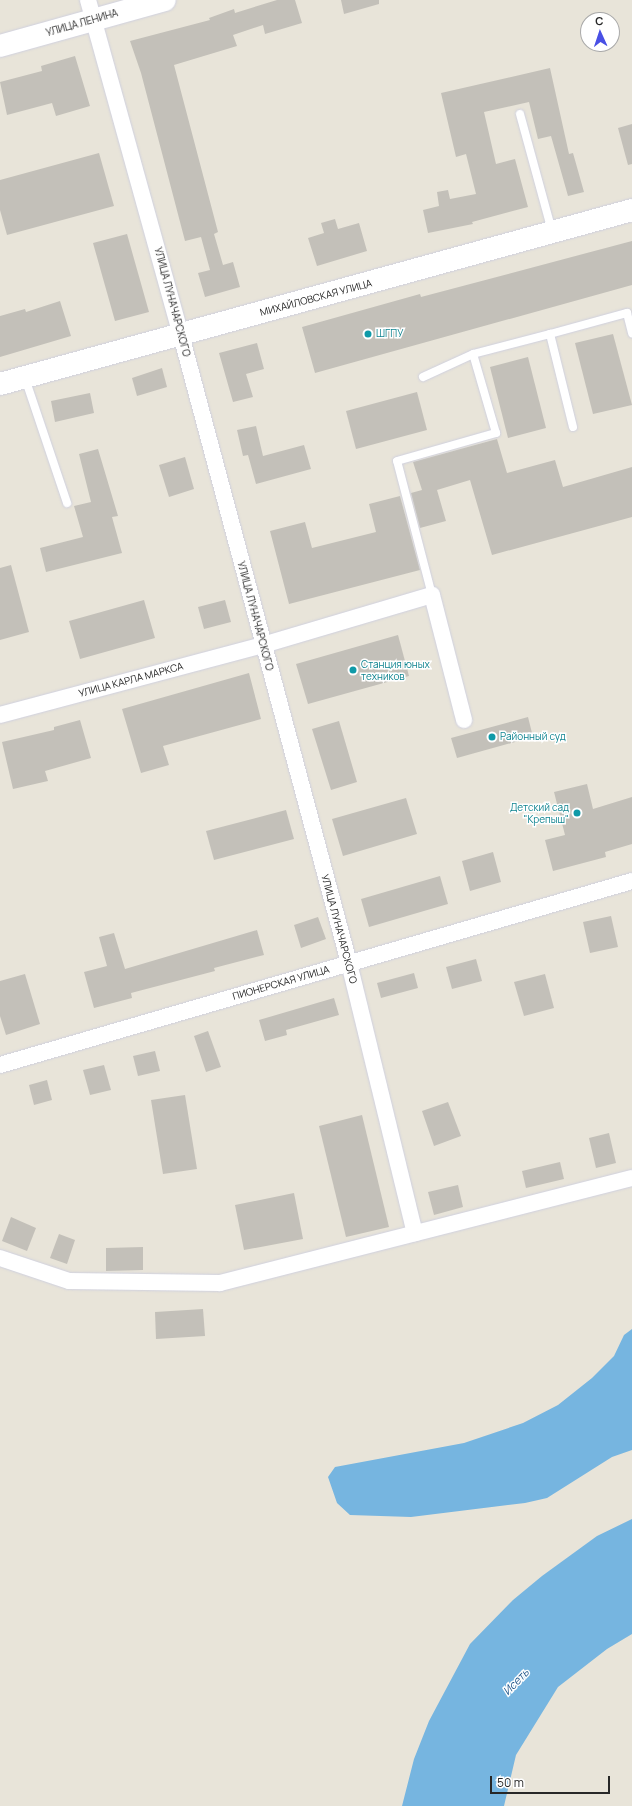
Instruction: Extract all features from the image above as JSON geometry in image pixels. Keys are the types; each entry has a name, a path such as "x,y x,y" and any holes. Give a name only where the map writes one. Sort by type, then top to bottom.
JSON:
{"main road":[{"name":"УЛИЦА ЛЕНИНА","path":"0,46 91,10 165,0"},
{"name":"МИХАЙЛОВСКАЯ УЛИЦА","path":"0,384 632,210"}],"street":[{"name":"УЛИЦА ЛУНАЧАРСКОГО","path":"91,10 181,335 349,963 415,1233"},
{"name":"УЛИЦА КАРЛА МАРКСА","path":"0,715 263,645 432,595"},
{"path":"432,595 464,720"},
{"name":"ПИОНЕРСКАЯ УЛИЦА","path":"0,1065 632,881"},
{"path":"0,1258 69,1280 220,1282 632,1178"}],"lane":[{"path":"520,114 552,233"},
{"path":"423,377 474,354 627,313 632,333"},
{"path":"550,334 574,427"},
{"path":"432,595 397,461 496,433 474,354"},
{"path":"25,377 67,503"}],"water":[{"path":"632,1329 632,1450 612,1457 547,1498 525,1503 411,1517 350,1515 337,1503 328,1477 335,1467 464,1443 523,1423 558,1405 592,1378 614,1356 624,1335"},
{"name":"Исеть","path":"632,1519 632,1634 607,1649 558,1687 516,1755 504,1806 402,1806 414,1759 429,1721 470,1644 513,1600 542,1576 597,1536"}],"building":[{"path":"277,0 295,0 302,23 265,34 263,25 233,35 237,46 174,65 218,232 214,234 223,265 233,262 240,287 205,297 198,273 210,270 201,237 185,241 141,73 130,41 210,20 209,18 234,9 235,13"},
{"path":"341,0 379,0 379,4 344,14"},
{"path":"75,56 90,106 56,116 52,103 7,115 0,82 42,71 41,66"},
{"path":"550,68 569,154 573,153 584,192 568,196 551,136 538,139 529,102 484,112 496,164 515,159 528,207 472,222 473,224 428,233 423,210 439,206 437,192 448,190 450,199 476,194 466,154 456,157 441,93"},
{"path":"632,124 632,164 628,165 618,128"},
{"path":"99,153 114,206 7,235 0,210 0,180"},
{"path":"335,219 338,229 359,223 367,251 317,266 308,238 324,233 321,223"},
{"path":"127,234 149,312 115,321 93,243"},
{"path":"632,241 632,285 315,373 302,327 420,294 421,297"},
{"path":"60,301 71,336 0,357 0,316 25,309 26,312"},
{"path":"613,334 632,405 593,414 575,343"},
{"path":"257,343 264,369 246,374 253,397 233,402 219,353"},
{"path":"528,357 546,428 508,438 490,367"},
{"path":"162,368 167,387 137,396 132,378"},
{"path":"417,392 427,430 356,449 346,411"},
{"path":"90,393 94,413 55,422 51,401"},
{"path":"256,426 263,456 304,445 311,469 256,484 248,455 243,456 237,430"},
{"path":"497,439 507,473 555,460 563,487 632,467 632,517 492,555 470,480 437,490 446,521 420,528 411,493 422,490 413,462"},
{"path":"98,449 118,516 112,517 122,553 46,572 40,548 83,537 74,506 91,502 79,454"},
{"path":"185,457 194,489 169,497 159,465"},
{"path":"400,496 420,570 289,604 270,531 305,522 312,548 376,532 369,504"},
{"path":"11,565 29,632 0,640 0,568"},
{"path":"144,600 155,638 80,659 69,621"},
{"path":"225,600 231,622 204,629 198,607"},
{"name":"Станция юных техников","path":"398,635 409,676 308,704 296,664"},
{"path":"249,673 261,719 163,746 169,765 141,773 122,709"},
{"name":"Районный суд","path":"528,717 533,737 457,758 451,738"},
{"path":"80,720 91,758 45,771 48,781 13,789 2,742 54,730 54,727"},
{"path":"339,721 357,782 331,790 312,729"},
{"name":"Детский сад \"Крепыш\"","path":"587,784 593,809 632,797 632,844 605,852 606,857 553,871 545,840 565,835 554,792"},
{"path":"406,798 417,834 343,856 332,819"},
{"path":"286,810 294,839 214,860 206,831"},
{"path":"493,852 501,882 470,891 462,861"},
{"path":"440,876 448,904 369,927 361,899"},
{"path":"611,916 618,947 590,953 583,922"},
{"path":"318,917 326,939 301,948 294,925"},
{"path":"257,930 264,955 214,968 215,971 131,993 132,998 94,1008 84,972 107,966 99,937 114,933 125,969"},
{"path":"476,959 482,981 452,989 446,967"},
{"path":"414,973 418,988 381,998 377,983"},
{"path":"25,974 40,1024 6,1035 0,1016 0,981"},
{"path":"545,974 554,1008 524,1016 514,982"},
{"path":"334,998 339,1015 286,1030 287,1035 265,1041 259,1020"},
{"path":"208,1031 221,1067 206,1072 194,1036"},
{"path":"155,1051 160,1071 138,1076 133,1056"},
{"path":"104,1065 111,1090 90,1095 83,1070"},
{"path":"47,1080 52,1100 34,1105 29,1085"},
{"path":"185,1095 197,1169 163,1174 151,1100"},
{"path":"448,1102 461,1136 434,1146 422,1111"},
{"path":"362,1115 389,1227 346,1237 319,1126"},
{"path":"609,1133 616,1163 596,1168 589,1138"},
{"path":"560,1162 564,1179 526,1188 522,1171"},
{"path":"458,1185 463,1207 434,1215 428,1192"},
{"path":"294,1193 303,1239 244,1250 235,1205"},
{"path":"11,1217 36,1228 27,1251 2,1241"},
{"path":"59,1234 75,1240 67,1264 50,1258"},
{"path":"143,1247 143,1270 106,1271 106,1248"},
{"path":"203,1309 205,1336 156,1339 155,1312"}],"place":[{"name":"ШГПУ","path":"368,334"},
{"name":"Станция юных техников","path":"353,670"},
{"name":"Районный суд","path":"492,737"},
{"name":"Детский сад \"Крепыш\"","path":"577,813"}]}
